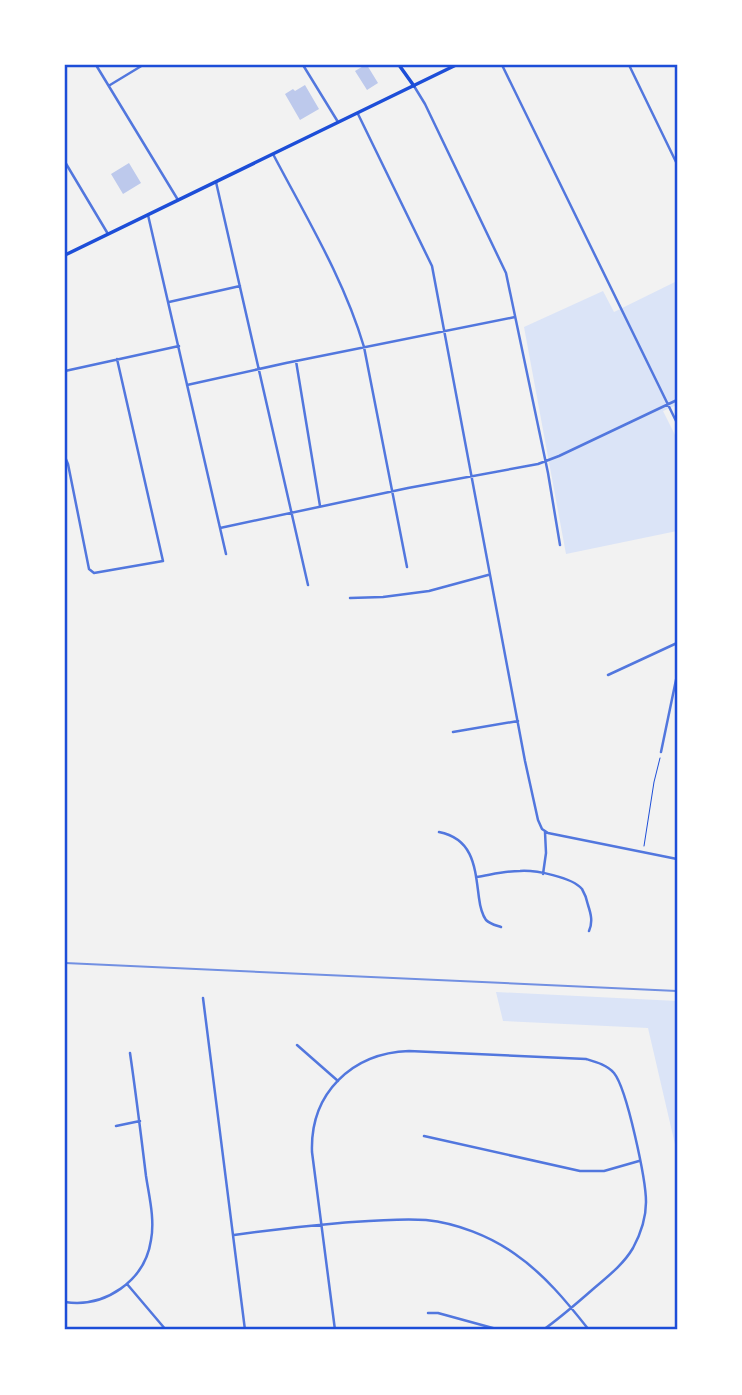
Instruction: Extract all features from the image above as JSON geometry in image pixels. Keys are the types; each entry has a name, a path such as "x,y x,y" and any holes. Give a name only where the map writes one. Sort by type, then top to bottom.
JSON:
{"main road":[{"path":"399,65 414,86"},
{"path":"65,255 456,65"}],"street":[{"path":"96,65 178,200"},
{"path":"109,85 143,65"},
{"path":"303,65 338,122"},
{"path":"502,65 677,423"},
{"path":"629,65 677,164"},
{"path":"414,86 503,266 545,461 560,545"},
{"path":"358,113 429,257 517,721 538,820 545,831 543,874"},
{"path":"274,154 350,306 364,347 407,567"},
{"path":"65,162 108,234"},
{"path":"216,182 308,584"},
{"path":"148,215 226,554"},
{"path":"169,302 240,286"},
{"path":"187,385 515,317"},
{"path":"65,371 178,346"},
{"path":"65,457 91,572 163,561 117,359"},
{"path":"296,361 320,506"},
{"path":"220,528 545,461 677,400"},
{"path":"350,598 429,591 489,575"},
{"path":"607,675 677,643"},
{"path":"662,752 677,675"},
{"path":"453,732 517,721"},
{"path":"545,831 677,859"},
{"path":"439,832 448,834 469,850 481,912 489,923 501,928"},
{"path":"476,877 518,871 568,880 581,889 587,901 592,919 589,931"},
{"path":"203,998 245,1330"},
{"path":"297,1045 338,1081"},
{"path":"335,1330 312,1142 314,1128 322,1104 347,1072 363,1062 397,1052 586,1059 595,1061 613,1072 622,1087 646,1201 636,1242 627,1258 614,1272 543,1330"},
{"path":"65,1302 79,1304 97,1301 114,1293 133,1278 150,1248 151,1210 130,1053"},
{"path":"116,1126 140,1121"},
{"path":"424,1136 580,1171 604,1171 639,1161"},
{"path":"234,1235 404,1219 436,1222 498,1243 526,1261 589,1330"},
{"path":"127,1284 166,1330"},
{"path":"428,1313 438,1313 500,1330"}],"path":[{"path":"643,852 654,782 662,752"}],"shaded area":[{"path":"677,281 677,405 663,411 677,439 677,531 566,554 524,327 603,291 614,312"},
{"path":"496,992 677,1001 677,1153 648,1028 503,1021"}],"building":[{"path":"365,65 378,83 367,90 355,71"},
{"path":"305,85 319,109 300,120 285,94"},
{"path":"129,163 141,183 123,194 111,174"}],"railway":[{"path":"65,963 677,991"}]}
